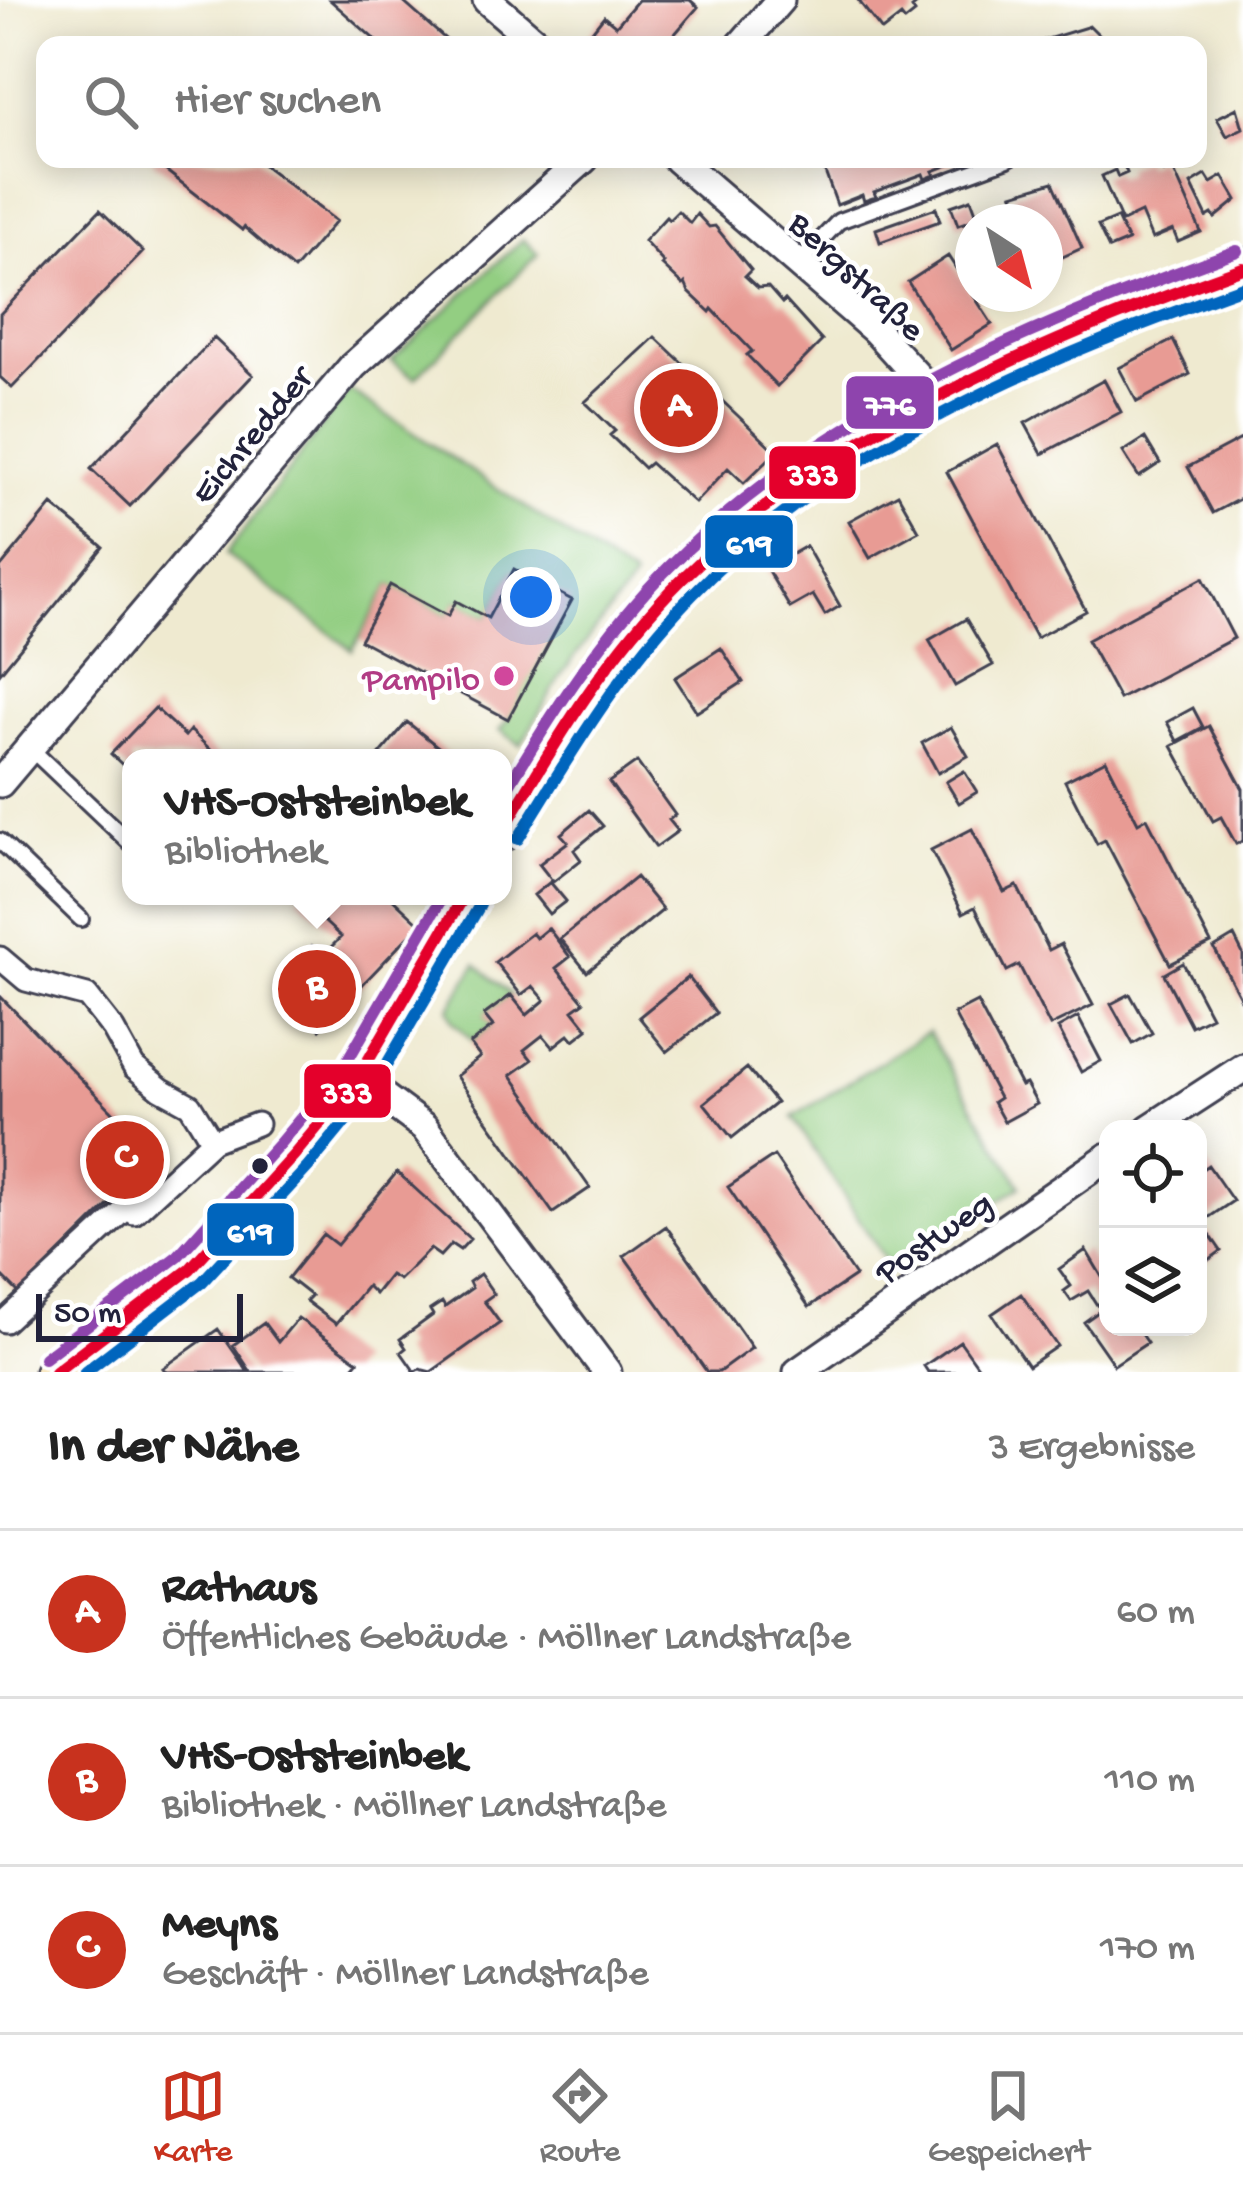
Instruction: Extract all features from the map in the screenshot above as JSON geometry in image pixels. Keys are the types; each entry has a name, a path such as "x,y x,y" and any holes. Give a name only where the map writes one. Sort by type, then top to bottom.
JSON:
{"main road":[{"path":"512,815 575,709 681,580 791,490 936,397 1114,317 1243,268"},
{"path":"56,1372 190,1269 358,1078 459,905"}],"street":[{"path":"488,0 529,36"},
{"path":"749,36 780,0"},
{"name":"Eichredder","path":"0,783 353,366 574,168"},
{"name":"Bergstraße","path":"687,168 874,330 936,397"},
{"path":"0,958 26,980 88,996 134,1067 160,1089 190,1105 212,1141"},
{"path":"1163,1120 1243,1068"},
{"path":"358,1078 424,1126 607,1372"},
{"path":"5,1321 128,1207 134,1213 212,1141 257,1124"},
{"name":"Postweg","path":"798,1372 1099,1163"}],"lane":[{"path":"798,264 839,221 983,168"},
{"path":"30,748 122,835"},
{"path":"0,841 81,919"}],"green space":[{"path":"523,239 538,254 415,378 391,361"},
{"path":"349,390 634,579 561,675 521,745 500,730 508,719 514,570 488,618 457,601 448,616 390,585 352,650 226,554"},
{"path":"476,964 511,995 485,1015 493,1026 473,1041 453,1021 449,1009"},
{"path":"928,1032 1021,1186 893,1272 793,1117"}],"building":[{"path":"330,0 401,0 442,36 371,36"},
{"path":"638,0 690,0 698,7 673,36 588,36 604,16 616,26"},
{"path":"858,0 922,0 905,21 901,16 882,31"},
{"path":"1090,26 1100,36 1057,36"},
{"path":"1237,108 1243,128 1227,136 1217,118"},
{"path":"163,168 268,168 336,221 294,270 244,227 242,230"},
{"path":"824,168 941,168 925,179 923,174 874,192 876,197 864,201 862,195 837,205"},
{"path":"1125,168 1173,169 1201,232 1178,242 1173,230 1152,239 1141,213 1122,222 1102,176 1115,170 1118,177 1127,173"},
{"path":"1206,175 1211,183 1223,176 1237,200 1215,218 1207,217 1191,184"},
{"path":"1053,182 1063,204 1017,204 1013,194"},
{"path":"1063,205 1082,248 1063,257"},
{"path":"936,208 940,221 880,242 876,229"},
{"path":"100,210 143,252 12,388 0,377 0,314"},
{"path":"678,211 690,223 697,214 709,227 715,226 751,270 745,276 758,288 768,287 782,303 785,300 822,341 777,386 747,355 752,351 662,265 644,241"},
{"path":"1117,218 1128,241 1109,249 1098,226"},
{"path":"948,256 955,267 955,312 984,312 992,324 951,350 908,282"},
{"path":"655,337 776,452 744,483 728,468 695,503 650,463 644,468 585,402"},
{"path":"214,338 253,375 130,506 91,469"},
{"path":"1173,340 1190,374 1137,402 1119,368"},
{"path":"1104,380 1121,412 1042,454 1025,423"},
{"path":"1145,438 1160,463 1139,477 1123,452"},
{"path":"1243,438 1243,497 1213,513 1188,467"},
{"path":"997,444 1086,611 1036,638 947,472"},
{"path":"898,494 919,531 870,558 849,521"},
{"path":"52,505 103,547 0,673 0,568"},
{"path":"806,546 840,606 825,615 813,595 790,608 767,569"},
{"path":"514,569 572,600 508,719 360,640 390,585 448,616 456,601 488,618"},
{"path":"1203,578 1234,638 1119,699 1087,640"},
{"path":"966,619 993,665 955,686 929,640"},
{"path":"721,648 743,682 697,712 675,678"},
{"path":"155,708 185,736 190,730 210,749 122,749 122,764 111,754"},
{"path":"1193,708 1203,727 1177,741 1167,722"},
{"path":"407,722 441,749 384,749"},
{"path":"1209,726 1243,789 1243,841 1236,844 1221,817 1213,821 1172,746"},
{"path":"951,727 968,756 938,773 922,743"},
{"path":"1106,760 1138,823 1147,818 1211,943 1170,964 1105,840 1097,844 1065,781"},
{"path":"637,762 675,815 669,820 678,831 656,847 609,782"},
{"path":"964,771 977,792 959,803 946,782"},
{"path":"589,810 603,826 574,850 581,860 553,882 539,864 568,842 561,834"},
{"path":"972,829 1004,892 1017,886 1049,950 1061,944 1093,1005 1050,1026 1019,965 1007,971 975,907 963,913 931,850"},
{"path":"636,877 663,910 587,972 560,939"},
{"path":"550,882 566,901 549,914 534,895"},
{"path":"307,905 400,905 420,924 320,1029 275,985 312,946 322,956 341,937"},
{"path":"548,928 570,957 556,968 584,1002 573,1010 588,1029 574,1040 569,1034 553,1047 543,1035 524,1050 532,1060 511,1075 590,1188 553,1213 456,1076 480,1057 470,1044 493,1026 484,1015 511,995 527,1015 545,1000 533,986 521,995 495,962 532,933 536,938"},
{"path":"1234,936 1243,954 1243,1003 1214,948"},
{"path":"1183,963 1211,1016 1191,1026 1164,974"},
{"path":"688,977 716,1013 667,1052 639,1017"},
{"path":"1130,994 1152,1033 1133,1044 1111,1004"},
{"path":"0,996 157,1157 19,1293 0,1274"},
{"path":"977,1002 1021,1086 1026,1084 1037,1104 1004,1122 993,1102 999,1098 954,1014"},
{"path":"1078,1017 1101,1061 1081,1072 1058,1028"},
{"path":"747,1068 776,1103 732,1138 704,1103"},
{"path":"774,1156 855,1276 809,1307 728,1187"},
{"path":"1207,1166 1233,1201 1208,1218 1207,1216"},
{"path":"397,1172 470,1239 460,1250 451,1244 440,1256 430,1249 399,1280 390,1275 375,1294 367,1286 336,1324 306,1301 311,1296 288,1278 323,1234 337,1245"},
{"path":"666,1226 752,1348 719,1372 707,1372 624,1256"},
{"path":"1207,1233 1221,1251 1207,1261"},
{"path":"1086,1250 1099,1272 1099,1304 1088,1291 1071,1301 1064,1291 1071,1286 1059,1269"},
{"path":"480,1274 494,1294 484,1301 500,1323 431,1372 415,1372 401,1352 406,1348 400,1339 433,1315 430,1310 442,1302 445,1307 472,1288 469,1282"},
{"path":"1021,1294 1057,1346 1028,1366 992,1314"},
{"path":"1099,1311 1099,1336 1142,1336 1147,1343 1114,1365 1084,1322"},
{"path":"298,1318 358,1361 349,1372 251,1372 233,1345 264,1323 278,1342"},
{"path":"218,1329 248,1372 166,1372 163,1368"},
{"path":"960,1341 982,1372 928,1372 924,1366"}],"transit line":[{"name":"776","path":"512,780 579,676 645,593 729,512 794,462 863,418 1009,342 1237,251"},
{"name":"333","path":"512,815 563,731 655,607 742,525 806,476 945,393 1018,358 1243,268"},
{"name":"619","path":"518,839 598,712 667,623 750,541 812,493 879,449 1021,375 1243,287"},
{"name":"776","path":"44,1358 178,1256 280,1143 343,1068 438,905"},
{"name":"333","path":"55,1372 190,1269 294,1155 358,1078 459,905"},
{"name":"619","path":"85,1372 202,1282 308,1167 373,1088 480,905"}],"place":[{"name":"Rathaus","path":"679,408"},
{"name":"Pampilo","path":"504,676"},
{"name":"VHS-Oststeinbek","path":"317,989"},
{"name":"Meyns","path":"125,1160"}]}
